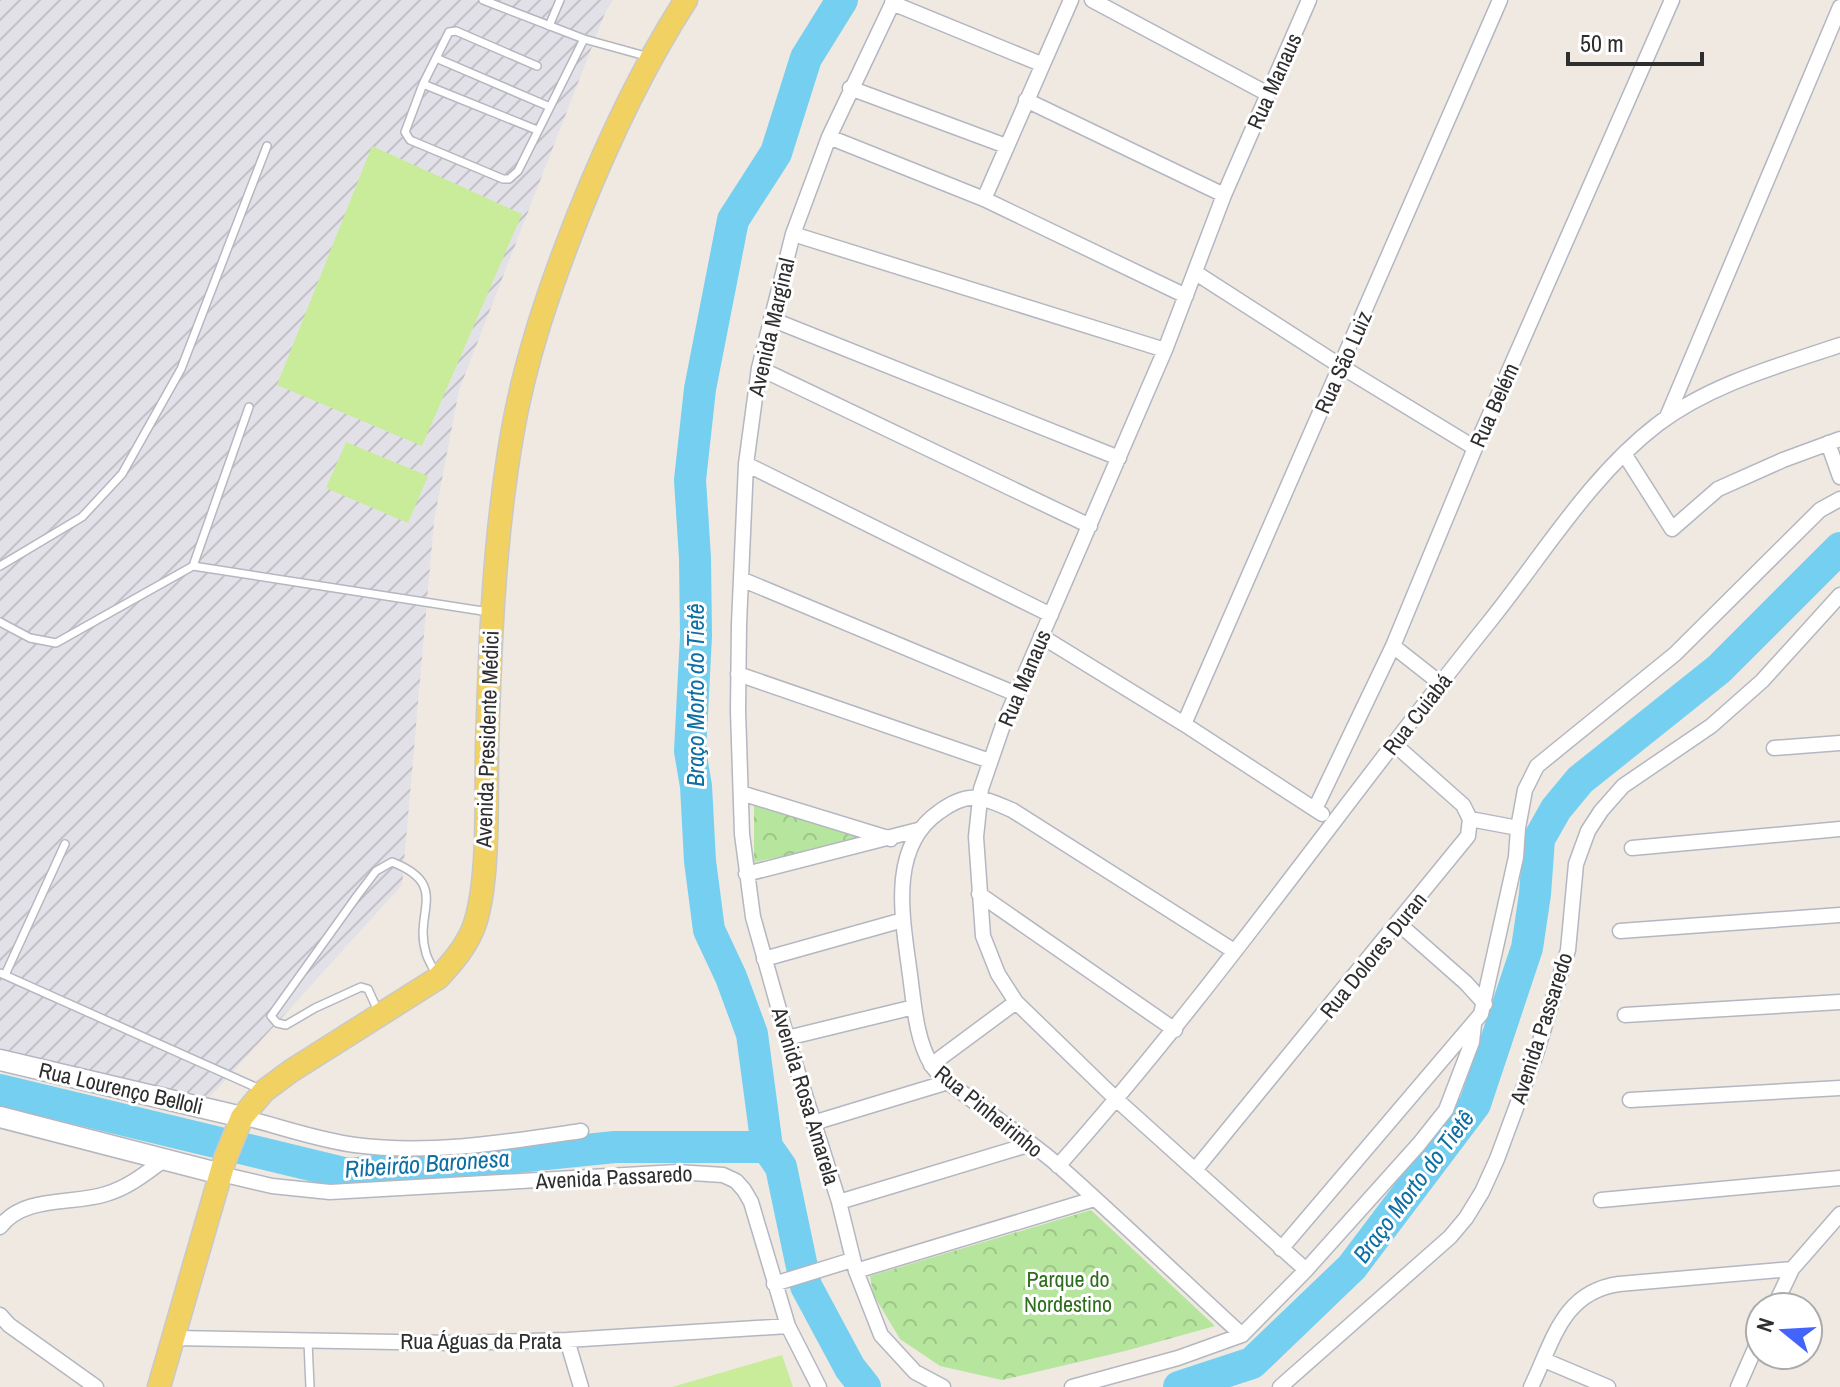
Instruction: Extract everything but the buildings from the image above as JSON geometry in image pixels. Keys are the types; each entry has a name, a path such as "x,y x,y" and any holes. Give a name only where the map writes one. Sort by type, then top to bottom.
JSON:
{"main road":[{"name":"Avenida Presidente Médici","path":"159,1387 223,1166 238,1125 264,1091 291,1071 438,978 456,959 473,928 481,893 491,612 499,512 512,431 532,345 552,281 591,184 651,58 686,0"}],"street":[{"path":"984,199 1071,0"},
{"path":"1092,0 1268,94"},
{"name":"Rua Manaus","path":"1306,1270 1117,1100 1016,1002 989,953 981,919 976,837 980,796 1016,694 1165,350 1224,195 1309,0"},
{"name":"Rua São Luiz","path":"1184,724 1500,0"},
{"name":"Rua Belém","path":"1315,809 1393,646 1475,448 1672,0"},
{"path":"893,2 1041,64"},
{"name":"Avenida Marginal","path":"738,674 746,464 759,368 793,234 850,88 893,2"},
{"path":"1667,418 1840,7"},
{"path":"850,88 1006,146"},
{"path":"1026,100 1224,195"},
{"path":"829,137 984,199 1186,296"},
{"path":"793,234 1165,350"},
{"path":"1196,273 1475,448"},
{"path":"771,319 1119,458"},
{"name":"Rua Cuiabá","path":"1058,1166 1175,1030 1440,683 1586,498 1625,455 1667,418 1720,388 1840,345"},
{"path":"759,368 1090,526"},
{"path":"1625,455 1672,529 1718,489 1834,441 1840,477"},
{"path":"746,464 1051,615"},
{"path":"1281,1249 1474,1024 1485,1004 1516,857 1525,790 1537,766 1675,654 1820,510 1840,499"},
{"path":"741,579 1016,694"},
{"name":"Avenida Passaredo","path":"1280,1387 1450,1237 1482,1192 1552,1007 1568,950 1578,853 1601,811 1623,786 1711,726 1762,681 1840,595"},
{"path":"1041,636 1184,724 1332,821"},
{"path":"1393,646 1440,683"},
{"path":"738,674 990,761"},
{"name":"Avenida Rosa Amarela","path":"738,674 746,874 764,959 839,1202 854,1266 881,1335 915,1372 943,1387"},
{"path":"1774,748 1840,743"},
{"path":"1394,744 1453,795 1470,819 1518,828"},
{"path":"741,793 891,839"},
{"path":"746,874 918,830 947,807 980,796 1012,810 1234,951"},
{"name":"Rua Dolores Duran","path":"1195,1170 1463,845 1469,833 1470,819"},
{"path":"1632,848 1840,829"},
{"name":"Rua Pinheirinho","path":"918,830 903,877 903,920 914,1007 931,1065 948,1082 1058,1166 1242,1335"},
{"path":"979,894 1175,1030"},
{"path":"1620,931 1840,915"},
{"path":"764,959 903,920"},
{"path":"1399,924 1466,983 1485,1004"},
{"path":"931,1065 1016,1002"},
{"path":"1625,1015 1840,1002"},
{"path":"787,1038 914,1007"},
{"path":"1072,1387 1178,1358 1242,1335 1306,1270 1446,1110 1472,1042 1474,1024"},
{"name":"Rua Lourenço Belloli","path":"0,1060 238,1125"},
{"path":"813,1123 948,1082"},
{"path":"1630,1100 1840,1088"},
{"path":"0,1117 165,1159 223,1166"},
{"path":"238,1125 354,1145 403,1148 453,1147 581,1131"},
{"path":"839,1202 1031,1144"},
{"path":"0,1227 31,1206 103,1195 131,1184 165,1159"},
{"name":"Avenida Passaredo","path":"223,1166 285,1188 330,1192 677,1172 723,1175 736,1181 751,1202 788,1326 819,1387"},
{"path":"1601,1200 1840,1178"},
{"path":"774,1284 854,1266 1094,1199"},
{"path":"1782,1291 1792,1269 1840,1214"},
{"path":"1531,1387 1567,1312 1592,1290 1633,1282 1792,1269"},
{"path":"3,1323 96,1387"},
{"name":"Rua Águas da Prata","path":"174,1338 452,1343 567,1340 788,1326"},
{"path":"567,1340 581,1387"},
{"path":"1544,1360 1608,1387"}],"lane":[{"path":"483,0 584,39 651,58"},
{"path":"549,26 560,0"},
{"path":"537,66 456,31 447,35 405,126 407,137 503,179 515,175 584,39"},
{"path":"436,58 550,107"},
{"path":"423,84 537,130"},
{"path":"0,566 82,517 122,474 181,369 267,146"},
{"path":"193,566 249,407"},
{"path":"0,622 30,638 56,643 193,566 491,612"},
{"path":"65,844 3,974 264,1091"},
{"path":"380,1015 368,989 361,987 286,1025 277,1023 271,1016 376,871 392,862 413,870 422,881 428,902 425,952 438,978"},
{"path":"308,1339 310,1387"}],"shaded area":[{"path":"0,0 613,0 605,13 459,390 434,521 402,885 208,1099 0,1051"}],"green space":[{"path":"372,146 522,214 422,446 277,385"},
{"path":"346,442 428,476 408,523 326,488"},
{"path":"754,804 873,839 754,862"},
{"name":"Parque do Nordestino","path":"1091,1210 1215,1326 1002,1380 940,1366 900,1339 873,1294 870,1276"},
{"path":"782,1355 793,1387 672,1387"}],"waterway":[{"name":"Braço Morto do Tietê","path":"842,0 806,58 776,153 733,220 700,389 690,480 696,636 690,751 709,930 752,1034 767,1147 781,1167 806,1286 850,1368 865,1387"},
{"name":"Braço Morto do Tietê","path":"1179,1387 1252,1363 1352,1267 1475,1104 1527,948 1539,839 1556,809 1580,780 1719,669 1840,548"},
{"name":"Ribeirão Baronesa","path":"0,1090 348,1174 615,1147 767,1147"}]}
